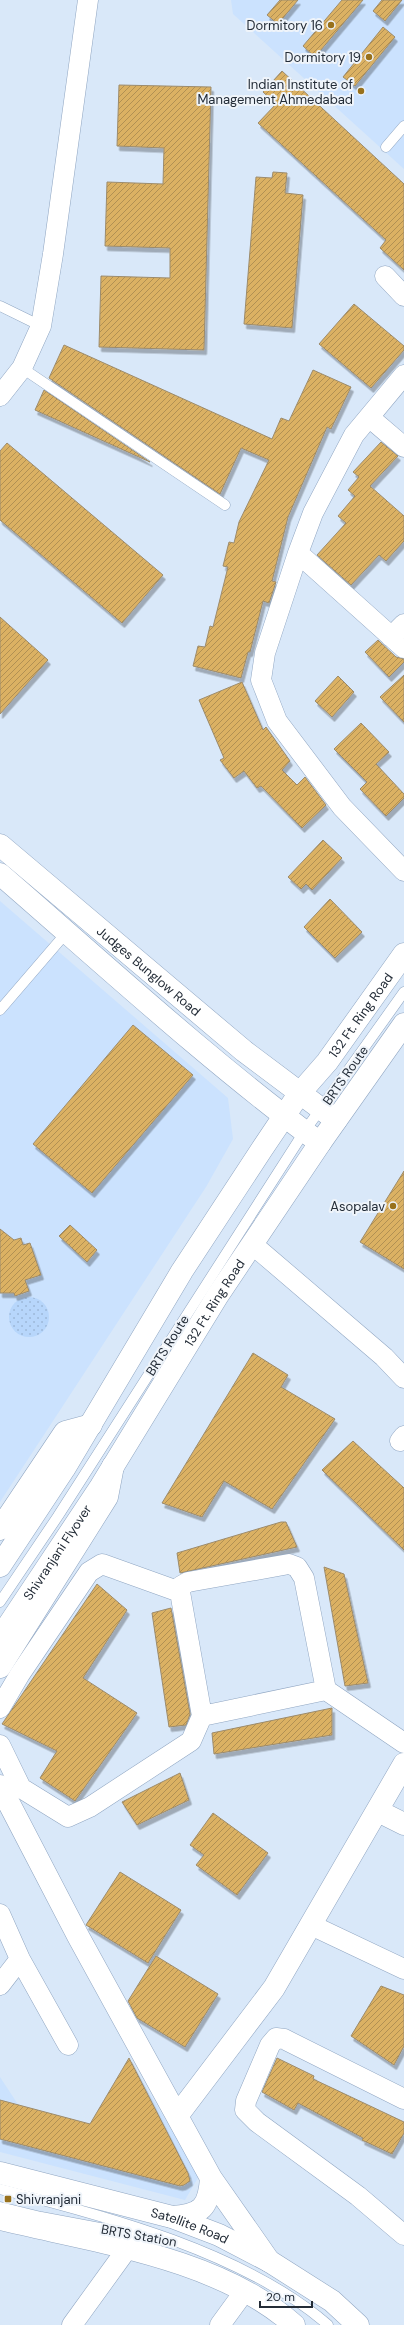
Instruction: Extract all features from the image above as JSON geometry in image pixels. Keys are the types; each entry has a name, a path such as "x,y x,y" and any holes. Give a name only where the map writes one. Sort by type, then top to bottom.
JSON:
{"main road":[{"name":"Judges Bunglow Road","path":"0,845 244,1051 328,1115"},
{"name":"Judges Bunglow Road","path":"0,874 283,1116 312,1138"},
{"name":"132 Ft. Ring Road","path":"283,1116 299,1094 327,1062 404,954"},
{"path":"328,1115 404,1024"},
{"name":"132 Ft. Ring Road","path":"114,1465 218,1295 252,1244 312,1138 328,1115"},
{"path":"0,1566 64,1469 182,1271 283,1116"},
{"path":"0,1529 65,1432 91,1425"},
{"path":"0,1667 107,1497 114,1465"},
{"name":"Shivranjani Flyover","path":"0,1638 114,1465"},
{"path":"177,2116 274,1988 404,1764"},
{"path":"0,1786 78,1936 211,2178 269,2261"},
{"path":"378,1811 404,1824"},
{"name":"Satellite Road","path":"0,2173 172,2217 219,2234 269,2261 332,2301 358,2325"},
{"path":"172,2217 191,2215 202,2209 207,2200 211,2178"},
{"path":"0,2219 171,2259 244,2292 279,2312 294,2325"}],"street":[{"path":"0,396 22,368 41,326 53,254 88,0"},
{"path":"385,276 404,296"},
{"path":"404,375 354,435 313,513 298,553 265,653 261,680 277,721 342,807 404,871"},
{"path":"369,417 404,447"},
{"path":"298,553 400,636"},
{"path":"252,1244 384,1357 404,1378"},
{"path":"0,1708 20,1674 89,1572 94,1567 102,1564 180,1592"},
{"path":"0,1745 21,1788 68,1817 90,1807 191,1740 202,1716 180,1592 182,1586 188,1582 289,1564 297,1567 304,1578 326,1690 404,1743"},
{"path":"202,1716 326,1690"},
{"path":"0,1914 20,1959 68,2045"},
{"path":"311,1925 404,1969"},
{"path":"0,1985 20,1959"},
{"path":"404,2099 284,2039 276,2038 270,2045 246,2101 245,2110 257,2122 358,2196 404,2235"},
{"path":"72,2325 128,2249"},
{"path":"220,2325 244,2292"}],"lane":[{"path":"386,147 404,126"},
{"path":"0,306 41,326"},
{"path":"22,368 225,505"},
{"path":"0,1010 67,932"},
{"name":"BRTS Route","path":"328,1115 404,992"},
{"name":"BRTS Route","path":"0,1602 312,1138"},
{"name":"BRTS Station","path":"0,2189 44,2200 184,2244"},
{"name":"BRTS Station","path":"0,2207 41,2217 184,2244"},
{"path":"184,2244 270,2284 328,2325"}],"shaded area":[{"name":"Indian Institute of Management Ahmedabad","path":"231,0 404,0 404,169 233,14"},
{"path":"0,901 228,1098 233,1139 206,1187 0,1502"},
{"path":"33,1297 40,1300 46,1306 49,1317 48,1325 40,1334 33,1337 25,1337 18,1334 10,1325 9,1313 12,1306 21,1298"},
{"path":"127,2072 138,2074 199,2176 185,2200 0,2152 0,2077 21,2109 91,2127"}],"building":[{"path":"280,0 298,0 278,24 267,15"},
{"name":"Dormitory 16","path":"342,0 363,0 315,57 303,46"},
{"path":"382,0 402,0 385,21 373,11"},
{"name":"Dormitory 19","path":"383,27 395,37 355,86 343,77"},
{"path":"282,71 404,184 404,270 380,248 386,240 258,123 276,104 263,92"},
{"path":"119,85 211,87 204,350 99,347 101,276 170,278 170,248 105,246 107,182 163,184 164,148 117,146"},
{"path":"273,172 287,173 285,193 303,195 292,328 244,324 256,177 272,178"},
{"path":"354,304 404,346 404,350 371,388 319,344"},
{"path":"64,345 272,439 281,418 289,421 313,370 351,387 331,429 327,427 288,517 272,581 276,582 269,603 263,601 250,652 248,652 241,678 193,666 198,646 205,647 210,626 213,627 228,567 223,566 229,542 234,543 239,522 269,460 241,448 220,494 49,378"},
{"path":"44,390 150,462 35,410"},
{"path":"381,442 398,456 370,486 404,516 404,541 386,561 379,555 351,585 317,555 346,523 338,516 355,496 348,490 359,477 353,472"},
{"path":"7,443 163,575 122,623 0,520 0,451"},
{"path":"0,617 48,660 0,714"},
{"path":"378,640 396,657 404,659 404,662 389,677 365,652"},
{"path":"404,675 404,722 380,697"},
{"path":"338,676 354,692 332,717 315,701"},
{"path":"242,682 263,730 266,727 290,761 282,770 297,785 305,777 326,805 302,828 261,786 257,788 244,771 234,778 220,760 224,758 199,700"},
{"path":"361,723 389,752 376,764 404,794 404,798 386,816 360,789 367,782 334,749"},
{"path":"323,840 342,858 312,890 306,884 301,889 288,877"},
{"path":"330,899 362,932 335,958 304,927"},
{"path":"133,1025 193,1075 92,1193 33,1144"},
{"name":"Asopalav","path":"404,1171 404,1269 360,1242"},
{"path":"70,1225 97,1250 87,1262 59,1236"},
{"path":"0,1229 14,1240 21,1238 23,1245 30,1243 41,1275 25,1280 29,1291 15,1296 14,1293 0,1293"},
{"path":"253,1353 288,1375 281,1387 335,1419 272,1509 224,1481 202,1517 162,1503"},
{"path":"353,1441 404,1488 404,1550 322,1470"},
{"path":"281,1522 286,1522 297,1547 180,1573 177,1553"},
{"path":"324,1567 344,1574 368,1683 345,1686"},
{"path":"97,1584 127,1610 83,1678 137,1713 75,1801 40,1778 57,1751 2,1724"},
{"path":"171,1608 190,1714 186,1725 169,1727 152,1613"},
{"path":"332,1708 332,1735 214,1754 212,1733"},
{"path":"180,1773 189,1800 137,1825 122,1802"},
{"path":"213,1813 268,1853 237,1895 196,1865 204,1855 190,1845"},
{"path":"120,1872 181,1910 148,1963 86,1925"},
{"path":"156,1956 218,1994 185,2047 137,2018 128,2001"},
{"path":"381,1986 404,1995 404,2046 394,2065 351,2036"},
{"path":"129,2058 188,2173 190,2181 184,2185 180,2186 0,2139 0,2100 90,2124"},
{"path":"277,2058 314,2076 313,2079 404,2122 404,2133 392,2154 362,2140 363,2138 298,2103 294,2110 262,2092"}],"place":[{"name":"Dormitory 16","path":"331,25"},
{"name":"Dormitory 19","path":"369,57"},
{"name":"Indian Institute of Management Ahmedabad","path":"361,91"},
{"name":"Asopalav","path":"393,1206"},
{"name":"Shivranjani","path":"8,2199"}]}
